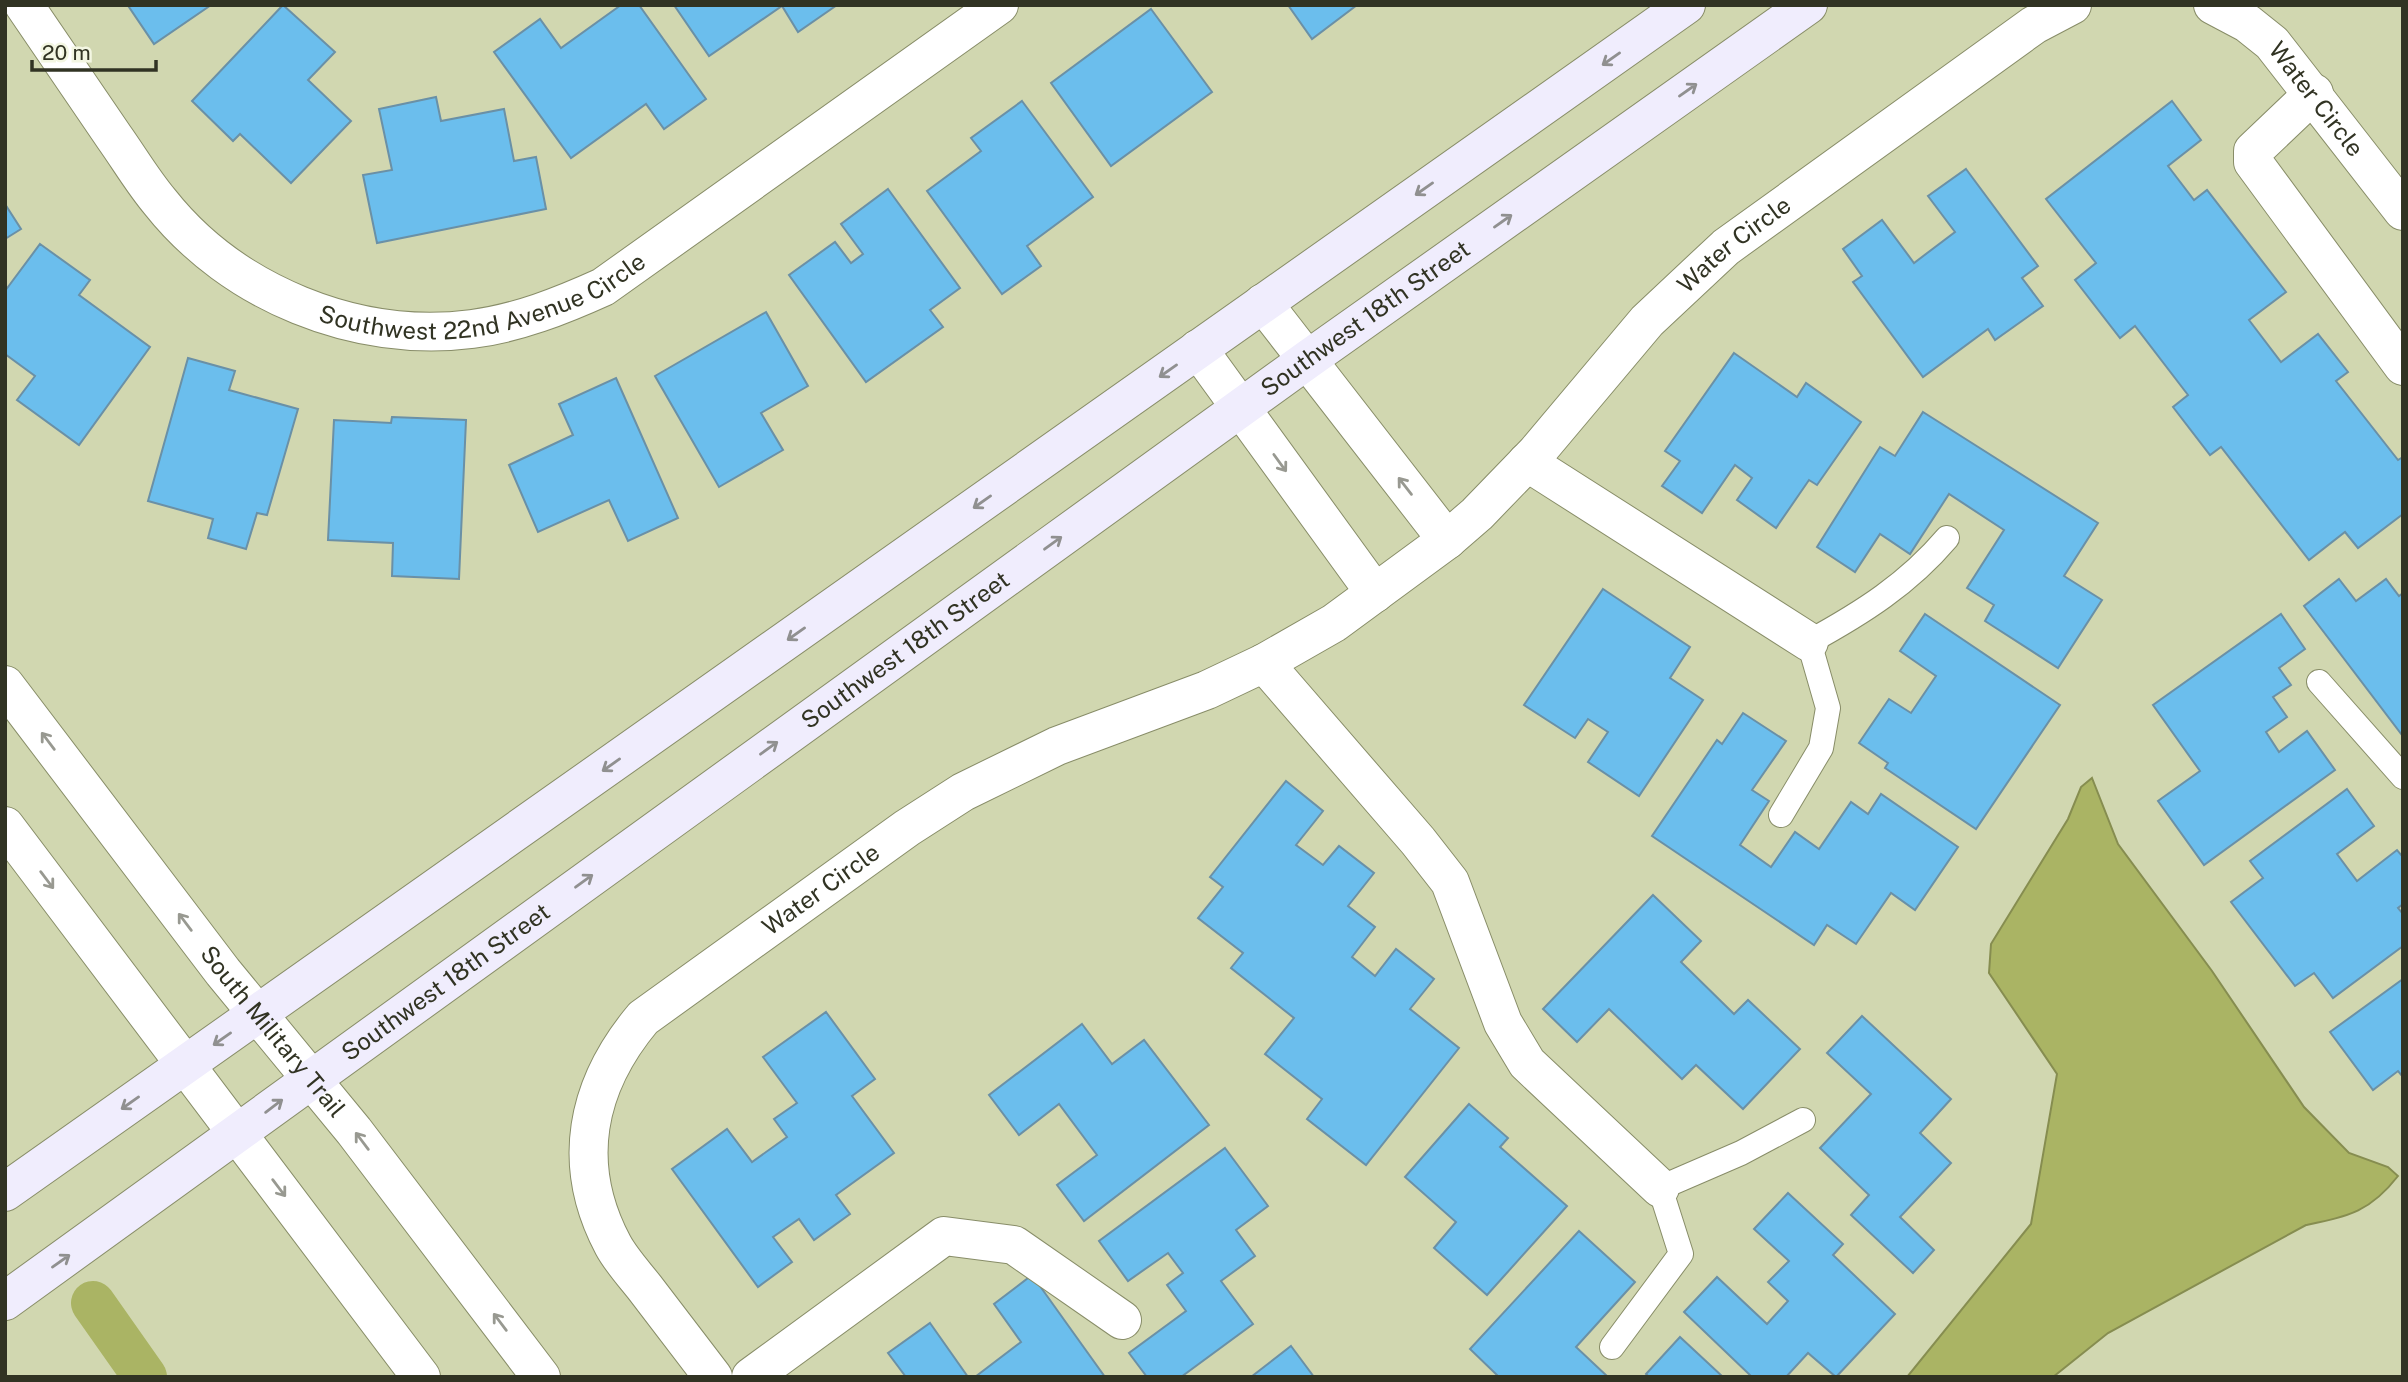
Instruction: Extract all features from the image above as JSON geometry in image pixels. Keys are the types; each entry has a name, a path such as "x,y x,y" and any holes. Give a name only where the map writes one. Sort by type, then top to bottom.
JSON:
{"main road":[{"path":"5,1192 1686,5"},
{"name":"Southwest 18th Street","path":"5,1301 1240,408 1808,5"}],"street":[{"name":"Southwest 22nd Avenue Circle","path":"24,5 160,202 190,234 223,263 260,287 299,305 341,319 384,328 427,331 471,329 521,319 563,305 603,287 999,5"},
{"name":"Water Circle","path":"713,1377 613,1246 593,1197 589,1154 595,1101 607,1071 623,1043 643,1018 907,828 963,792 1057,746 1207,690 1264,663 1334,623 1447,540 1527,462 1647,321 1726,247 2034,25 2072,5"},
{"name":"Water Circle","path":"2213,5 2247,23 2272,43 2314,93 2403,211"},
{"path":"2314,93 2253,151 2253,162 2403,366"},
{"path":"1263,303 1447,540"},
{"path":"1198,349 1375,593"},
{"path":"1527,462 1809,642"},
{"path":"1264,663 1418,841 1450,883 1503,1023 1527,1063 1660,1188"},
{"name":"South Military Trail","path":"5,685 541,1377"},
{"path":"5,826 421,1377"},
{"path":"751,1377 944,1236 1014,1245 1122,1320"}],"lane":[{"path":"1781,815 1821,748 1828,708 1809,642 1865,612 1922,568 1947,538"},
{"path":"2319,682 2403,777"},
{"path":"1612,1347 1681,1254 1660,1188 1741,1153 1803,1120"}],"shaded area":[{"path":"2092,778 2118,844 2212,971 2304,1107 2349,1153 2388,1167 2398,1176 2378,1198 2358,1211 2306,1225 2108,1333 2053,1377 1907,1377 2031,1224 2057,1074 1989,973 1991,944 2068,819 2081,787"}],"building":[{"path":"211,5 154,44 129,7"},
{"path":"283,5 335,52 308,80 351,121 291,183 240,134 233,141 192,101"},
{"path":"621,5 639,5 706,99 664,129 646,104 571,158 494,52 540,19 561,48"},
{"path":"674,5 837,5 798,32 782,6 709,56"},
{"path":"1288,5 1357,5 1312,39"},
{"path":"1151,9 1212,92 1111,166 1051,83"},
{"path":"436,97 441,121 504,109 514,161 536,157 546,209 377,243 363,175 392,170 379,109"},
{"path":"1022,101 1093,197 1027,246 1041,266 1002,294 927,191 981,151 971,138"},
{"path":"2172,101 2201,140 2168,166 2194,200 2207,190 2286,292 2249,320 2281,362 2318,334 2348,372 2336,381 2398,460 2403,457 2403,514 2358,548 2345,532 2309,560 2221,447 2210,455 2173,407 2188,395 2135,326 2120,338 2075,280 2096,263 2046,199"},
{"path":"1966,169 2038,266 2022,278 2043,306 1995,340 1988,329 1923,377 1853,282 1862,276 1843,249 1882,220 1914,263 1955,232 1928,196"},
{"path":"888,189 960,288 930,310 943,327 866,382 789,275 835,242 851,263 863,254 841,224"},
{"path":"5,204 21,229 5,239"},
{"path":"40,244 90,280 79,295 150,347 79,445 17,400 35,376 5,354 5,291"},
{"path":"766,312 808,386 761,413 783,450 719,487 655,376"},
{"path":"1734,353 1797,397 1806,383 1861,422 1817,485 1809,480 1776,528 1737,500 1752,478 1735,465 1702,513 1662,486 1680,461 1665,451"},
{"path":"188,358 235,371 229,390 298,409 267,515 257,513 246,549 208,538 213,519 148,501"},
{"path":"616,378 678,518 628,541 609,500 538,532 509,465 573,435 559,404"},
{"path":"1923,412 2098,523 2064,576 2102,600 2058,668 1985,621 1994,605 1967,588 2004,530 1949,494 1910,554 1880,534 1855,572 1817,547 1880,447 1895,456"},
{"path":"392,417 466,420 459,579 392,576 393,543 328,540 334,420 391,423"},
{"path":"2339,579 2356,601 2386,579 2399,596 2403,593 2402,735 2304,606"},
{"path":"1603,589 1690,647 1670,678 1703,700 1639,796 1588,762 1608,732 1588,719 1575,738 1524,705"},
{"path":"1925,614 2060,705 1976,829 1885,768 1888,763 1859,743 1889,699 1911,713 1936,676 1900,651"},
{"path":"2281,614 2305,649 2279,668 2291,685 2273,697 2287,717 2266,732 2279,752 2307,731 2335,770 2204,865 2158,801 2200,771 2153,705"},
{"path":"1743,713 1786,741 1752,790 1769,801 1740,845 1771,867 1795,832 1819,849 1851,802 1868,814 1881,794 1958,847 1915,910 1891,893 1856,944 1827,925 1814,945 1652,836 1717,740 1722,744"},
{"path":"1286,781 1323,811 1296,845 1323,865 1339,846 1374,873 1348,906 1375,927 1352,957 1375,976 1396,949 1434,979 1410,1009 1459,1048 1366,1165 1307,1119 1322,1099 1265,1054 1294,1018 1231,968 1243,953 1198,918 1223,887 1210,877"},
{"path":"2347,789 2374,826 2337,854 2357,881 2397,850 2403,857 2403,904 2398,908 2403,914 2403,946 2333,998 2314,973 2295,986 2231,902 2263,878 2250,861"},
{"path":"1653,895 1701,941 1681,962 1734,1014 1748,1000 1800,1049 1743,1109 1696,1065 1682,1079 1609,1009 1577,1042 1543,1009"},
{"path":"2403,979 2403,1077 2398,1071 2373,1090 2330,1032"},
{"path":"826,1012 875,1079 852,1096 894,1153 836,1195 850,1214 814,1240 799,1219 773,1237 792,1262 758,1287 672,1169 727,1129 752,1162 787,1137 774,1119 797,1103 763,1057"},
{"path":"1862,1016 1951,1099 1920,1133 1951,1163 1900,1217 1934,1250 1913,1273 1851,1215 1869,1195 1820,1148 1871,1094 1827,1053"},
{"path":"1082,1024 1112,1064 1144,1040 1209,1125 1084,1221 1057,1185 1097,1155 1059,1104 1019,1135 989,1095"},
{"path":"1469,1104 1508,1138 1500,1147 1567,1206 1487,1295 1434,1248 1456,1222 1405,1177"},
{"path":"1225,1148 1268,1206 1236,1230 1255,1256 1221,1281 1253,1324 1181,1377 1147,1377 1129,1353 1186,1311 1167,1285 1183,1273 1168,1253 1128,1281 1099,1241"},
{"path":"1788,1193 1843,1244 1833,1255 1895,1314 1836,1377 1808,1353 1786,1377 1752,1377 1684,1312 1717,1277 1767,1324 1788,1301 1768,1282 1789,1261 1754,1229"},
{"path":"1579,1231 1635,1282 1576,1347 1608,1377 1499,1377 1470,1349"},
{"path":"1032,1275 1105,1377 975,1377 1021,1342 994,1304"},
{"path":"930,1323 968,1377 906,1377 888,1353"},
{"path":"1680,1337 1723,1377 1649,1377 1646,1374"},
{"path":"1291,1346 1314,1377 1251,1377"}],"waterway":[{"path":"93,1303 145,1377"}]}
